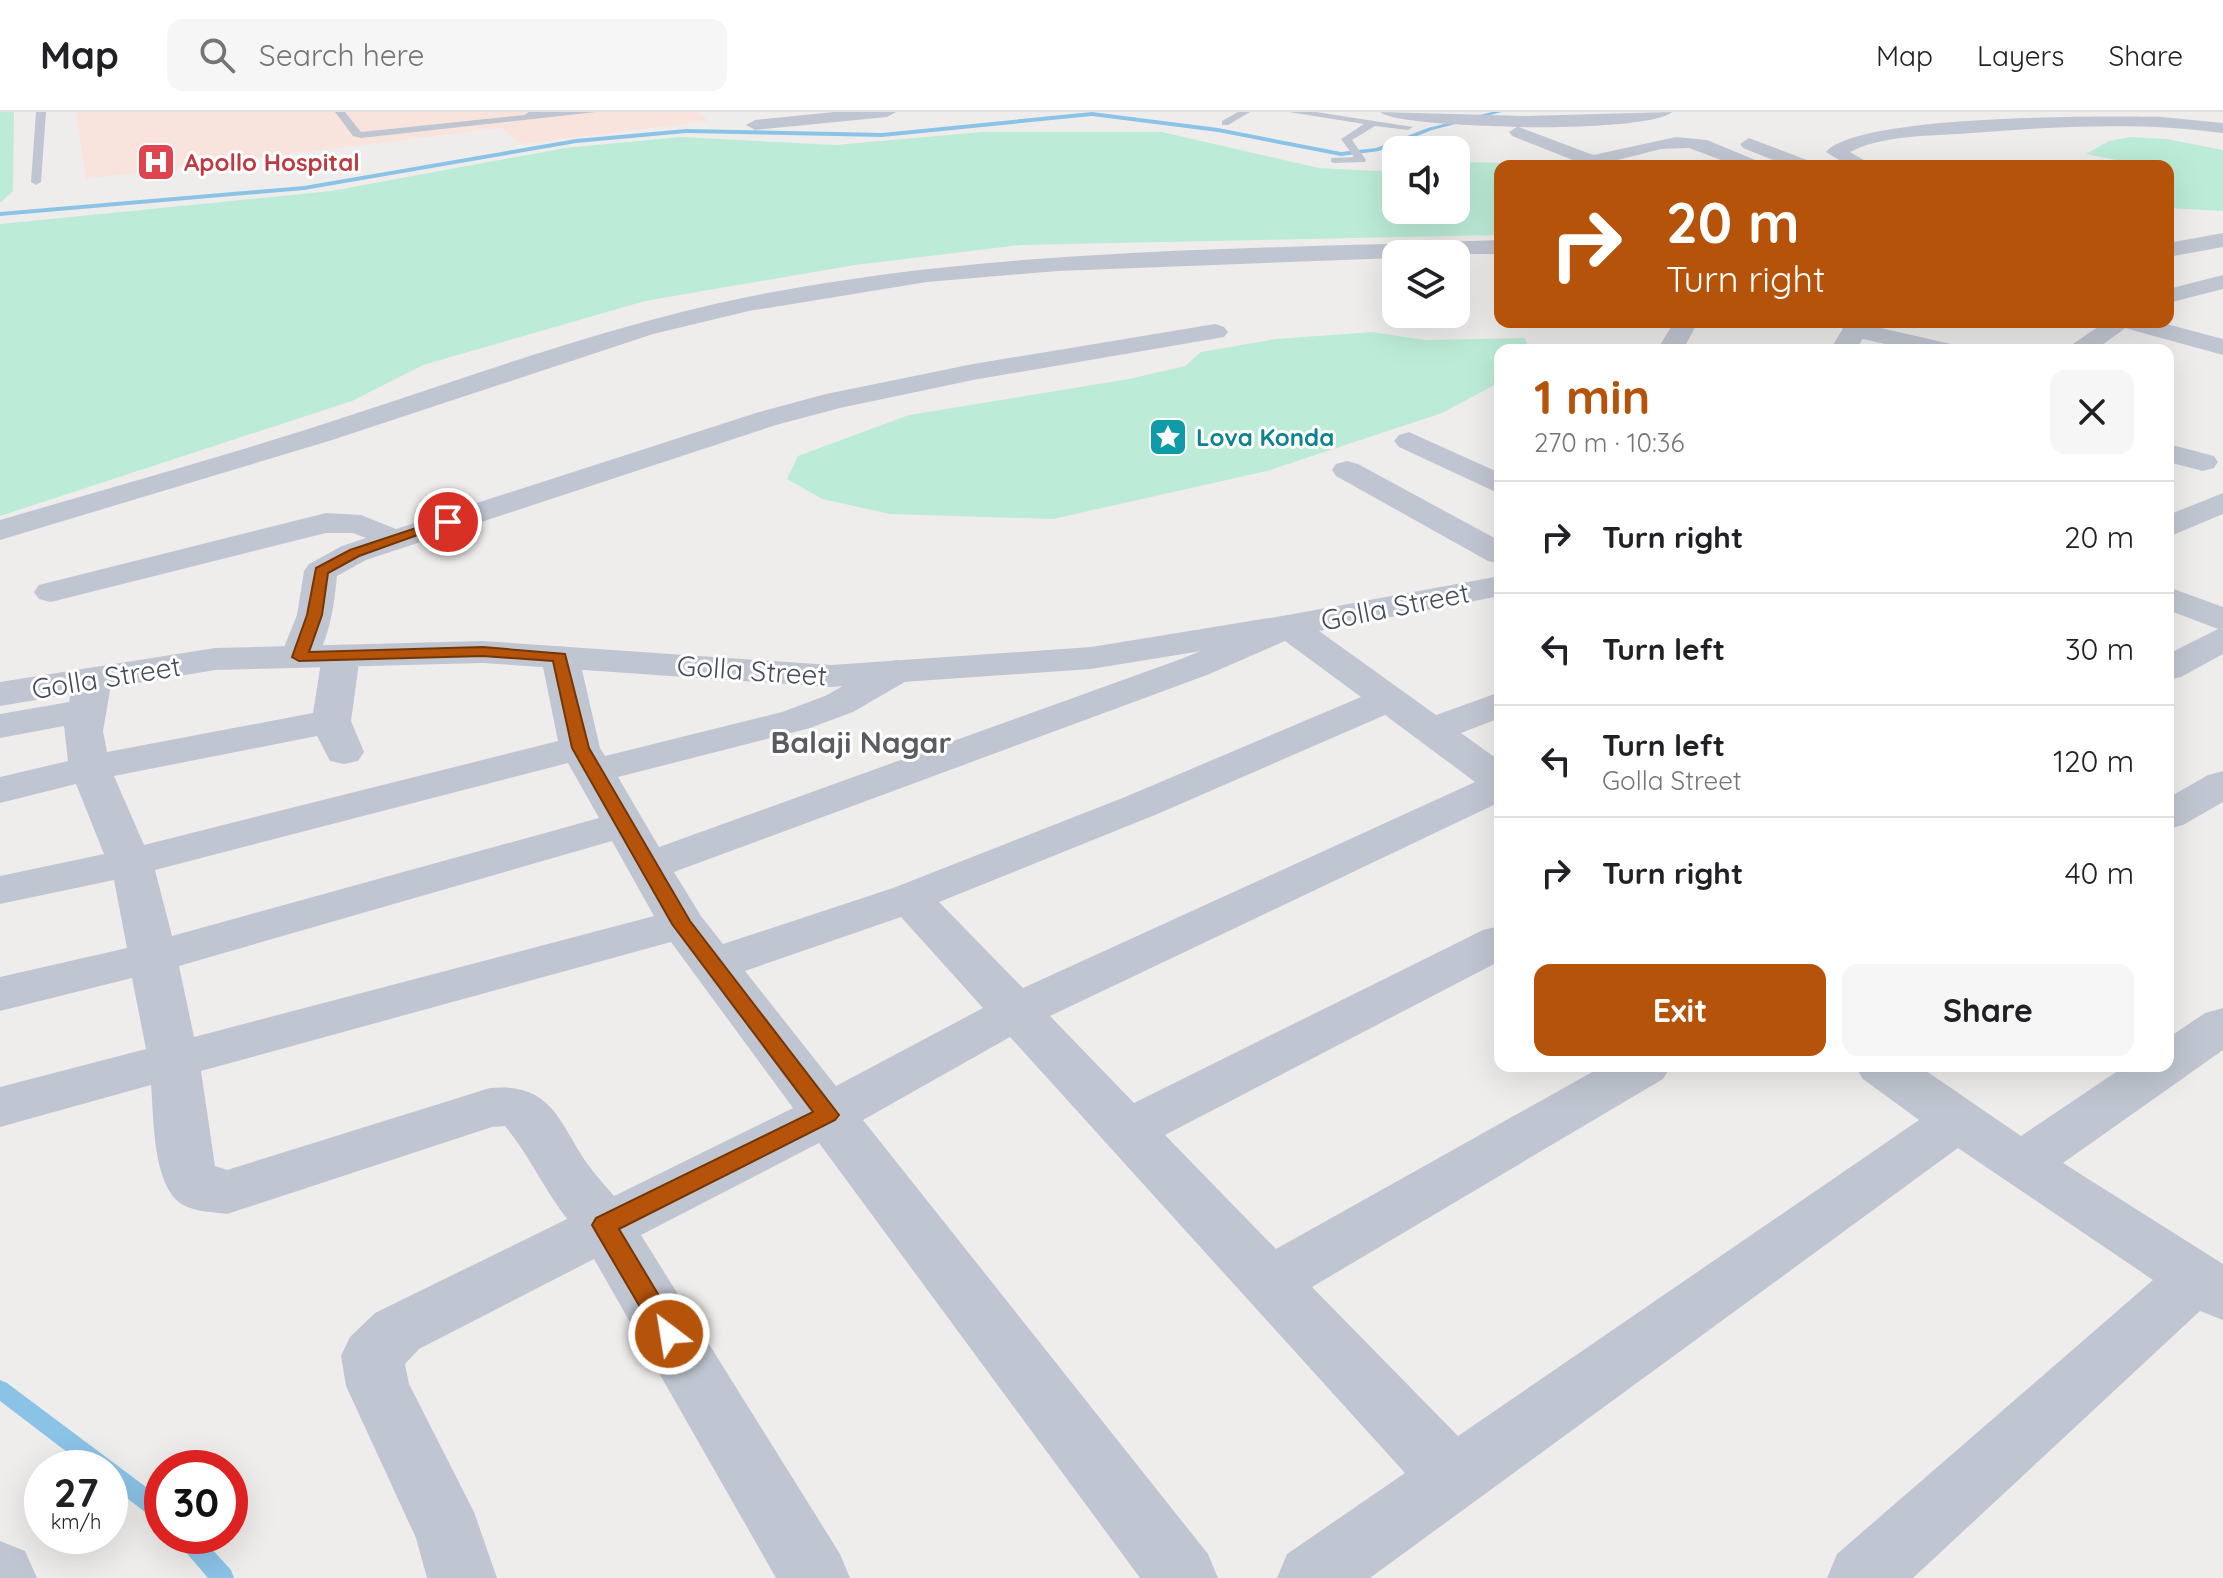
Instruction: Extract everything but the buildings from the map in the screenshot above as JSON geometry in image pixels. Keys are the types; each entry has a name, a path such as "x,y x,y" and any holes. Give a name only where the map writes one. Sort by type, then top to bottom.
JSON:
{"street":[{"path":"755,125 887,112"},
{"path":"1425,112 1464,119"},
{"path":"1554,123 1625,112"},
{"path":"1381,117 1554,123 1607,121 1663,112"},
{"path":"2209,112 2223,114"},
{"path":"1500,122 1530,139 1590,160"},
{"path":"1852,160 1835,152 1856,142 1963,129 2111,122 2163,122 2223,128"},
{"path":"1607,160 1642,148 1690,143 1737,160"},
{"path":"1749,144 1790,160"},
{"path":"2174,249 2223,240"},
{"path":"0,530 319,435 645,328 749,304 913,277 1044,265 1494,247"},
{"path":"1470,265 1494,264"},
{"path":"1275,279 1382,269"},
{"path":"2174,294 2223,282"},
{"path":"2087,344 2112,328"},
{"path":"2155,328 2218,343"},
{"path":"299,657 315,615 321,571 334,561 766,419 836,400 987,369 1215,332"},
{"path":"1851,334 1910,344"},
{"path":"1409,441 1494,482"},
{"path":"2174,455 2203,462"},
{"path":"1347,470 1494,551"},
{"path":"2174,524 2223,502"},
{"path":"51,592 326,523 354,521 373,526 391,541"},
{"name":"Golla Street","path":"0,694 90,694 215,659 483,652 831,676 1091,658 1288,626 1494,587"},
{"path":"2174,600 2223,620"},
{"path":"0,994 636,845 1194,667 1288,626 1434,730 1494,778"},
{"path":"2174,666 2223,639"},
{"path":"0,790 90,768 338,737 341,656"},
{"path":"560,657 587,759 697,944 1183,1578"},
{"path":"0,890 587,759 796,720 839,704 897,671"},
{"path":"0,726 90,694"},
{"path":"90,694 83,731 90,768 136,878 174,1061 188,1173 202,1189 227,1192 490,1108 510,1106 524,1112 542,1133 564,1174 604,1225 815,1578"},
{"path":"0,1107 174,1061 909,898 1140,806 1389,699"},
{"path":"1434,730 1494,706"},
{"path":"2174,813 2223,784"},
{"path":"462,1578 450,1535 378,1386 372,1356 397,1331 827,1115 1017,1011 1494,786"},
{"path":"909,898 1454,1479"},
{"path":"1129,1130 1494,944"},
{"path":"2174,1059 2223,1025"},
{"path":"1270,1282 1635,1072"},
{"path":"1862,1578 2210,1286 2021,1164 1890,1072"},
{"path":"2021,1164 2154,1072"},
{"path":"1312,1578 1958,1120"}],"lane":[{"path":"36,182 41,112"},
{"path":"340,112 356,134 361,135 534,114 591,112"},
{"path":"1225,123 1245,112"},
{"path":"1294,112 1381,117 1408,127"},
{"path":"1335,160 1357,153 1346,139 1381,117"}],"shaded area":[{"name":"Apollo Hospital","path":"76,112 697,112 709,121 522,144 501,128 86,179"}],"green space":[{"path":"0,112 14,112 13,191 0,203"},
{"path":"982,132 1162,132 1319,168 1382,170 1382,224 1470,224 1470,162 1494,163 1494,235 1021,245 855,265 645,301 423,365 352,401 0,516 0,224 331,191 565,148 680,137 835,145"},
{"path":"2130,137 2167,139 2223,150 2223,211 2174,208 2174,160 2116,160 2086,154 2109,141"},
{"path":"1372,332 1425,340 1525,338 1527,344 1494,344 1494,385 1442,413 1267,471 1053,519 890,514 822,499 787,479 798,456 909,415 1129,379 1185,366 1201,352 1276,339"}],"waterway":[{"path":"0,214 304,188 576,141 686,131 882,135 1092,114 1218,130 1341,154 1377,150 1430,129 1499,112"},
{"path":"0,1389 81,1450"},
{"path":"128,1486 144,1498"},
{"path":"202,1554 223,1578"}],"place":[{"name":"Apollo Hospital","path":"156,162"},
{"name":"Lova Konda","path":"1168,437"}],"district":[{"name":"Balaji Nagar","path":"861,742"}],"route":[{"path":"448,522 354,553 334,561 321,571 315,615 299,657 483,652 560,657 580,748 682,924 827,1115 604,1225 669,1334"}]}
